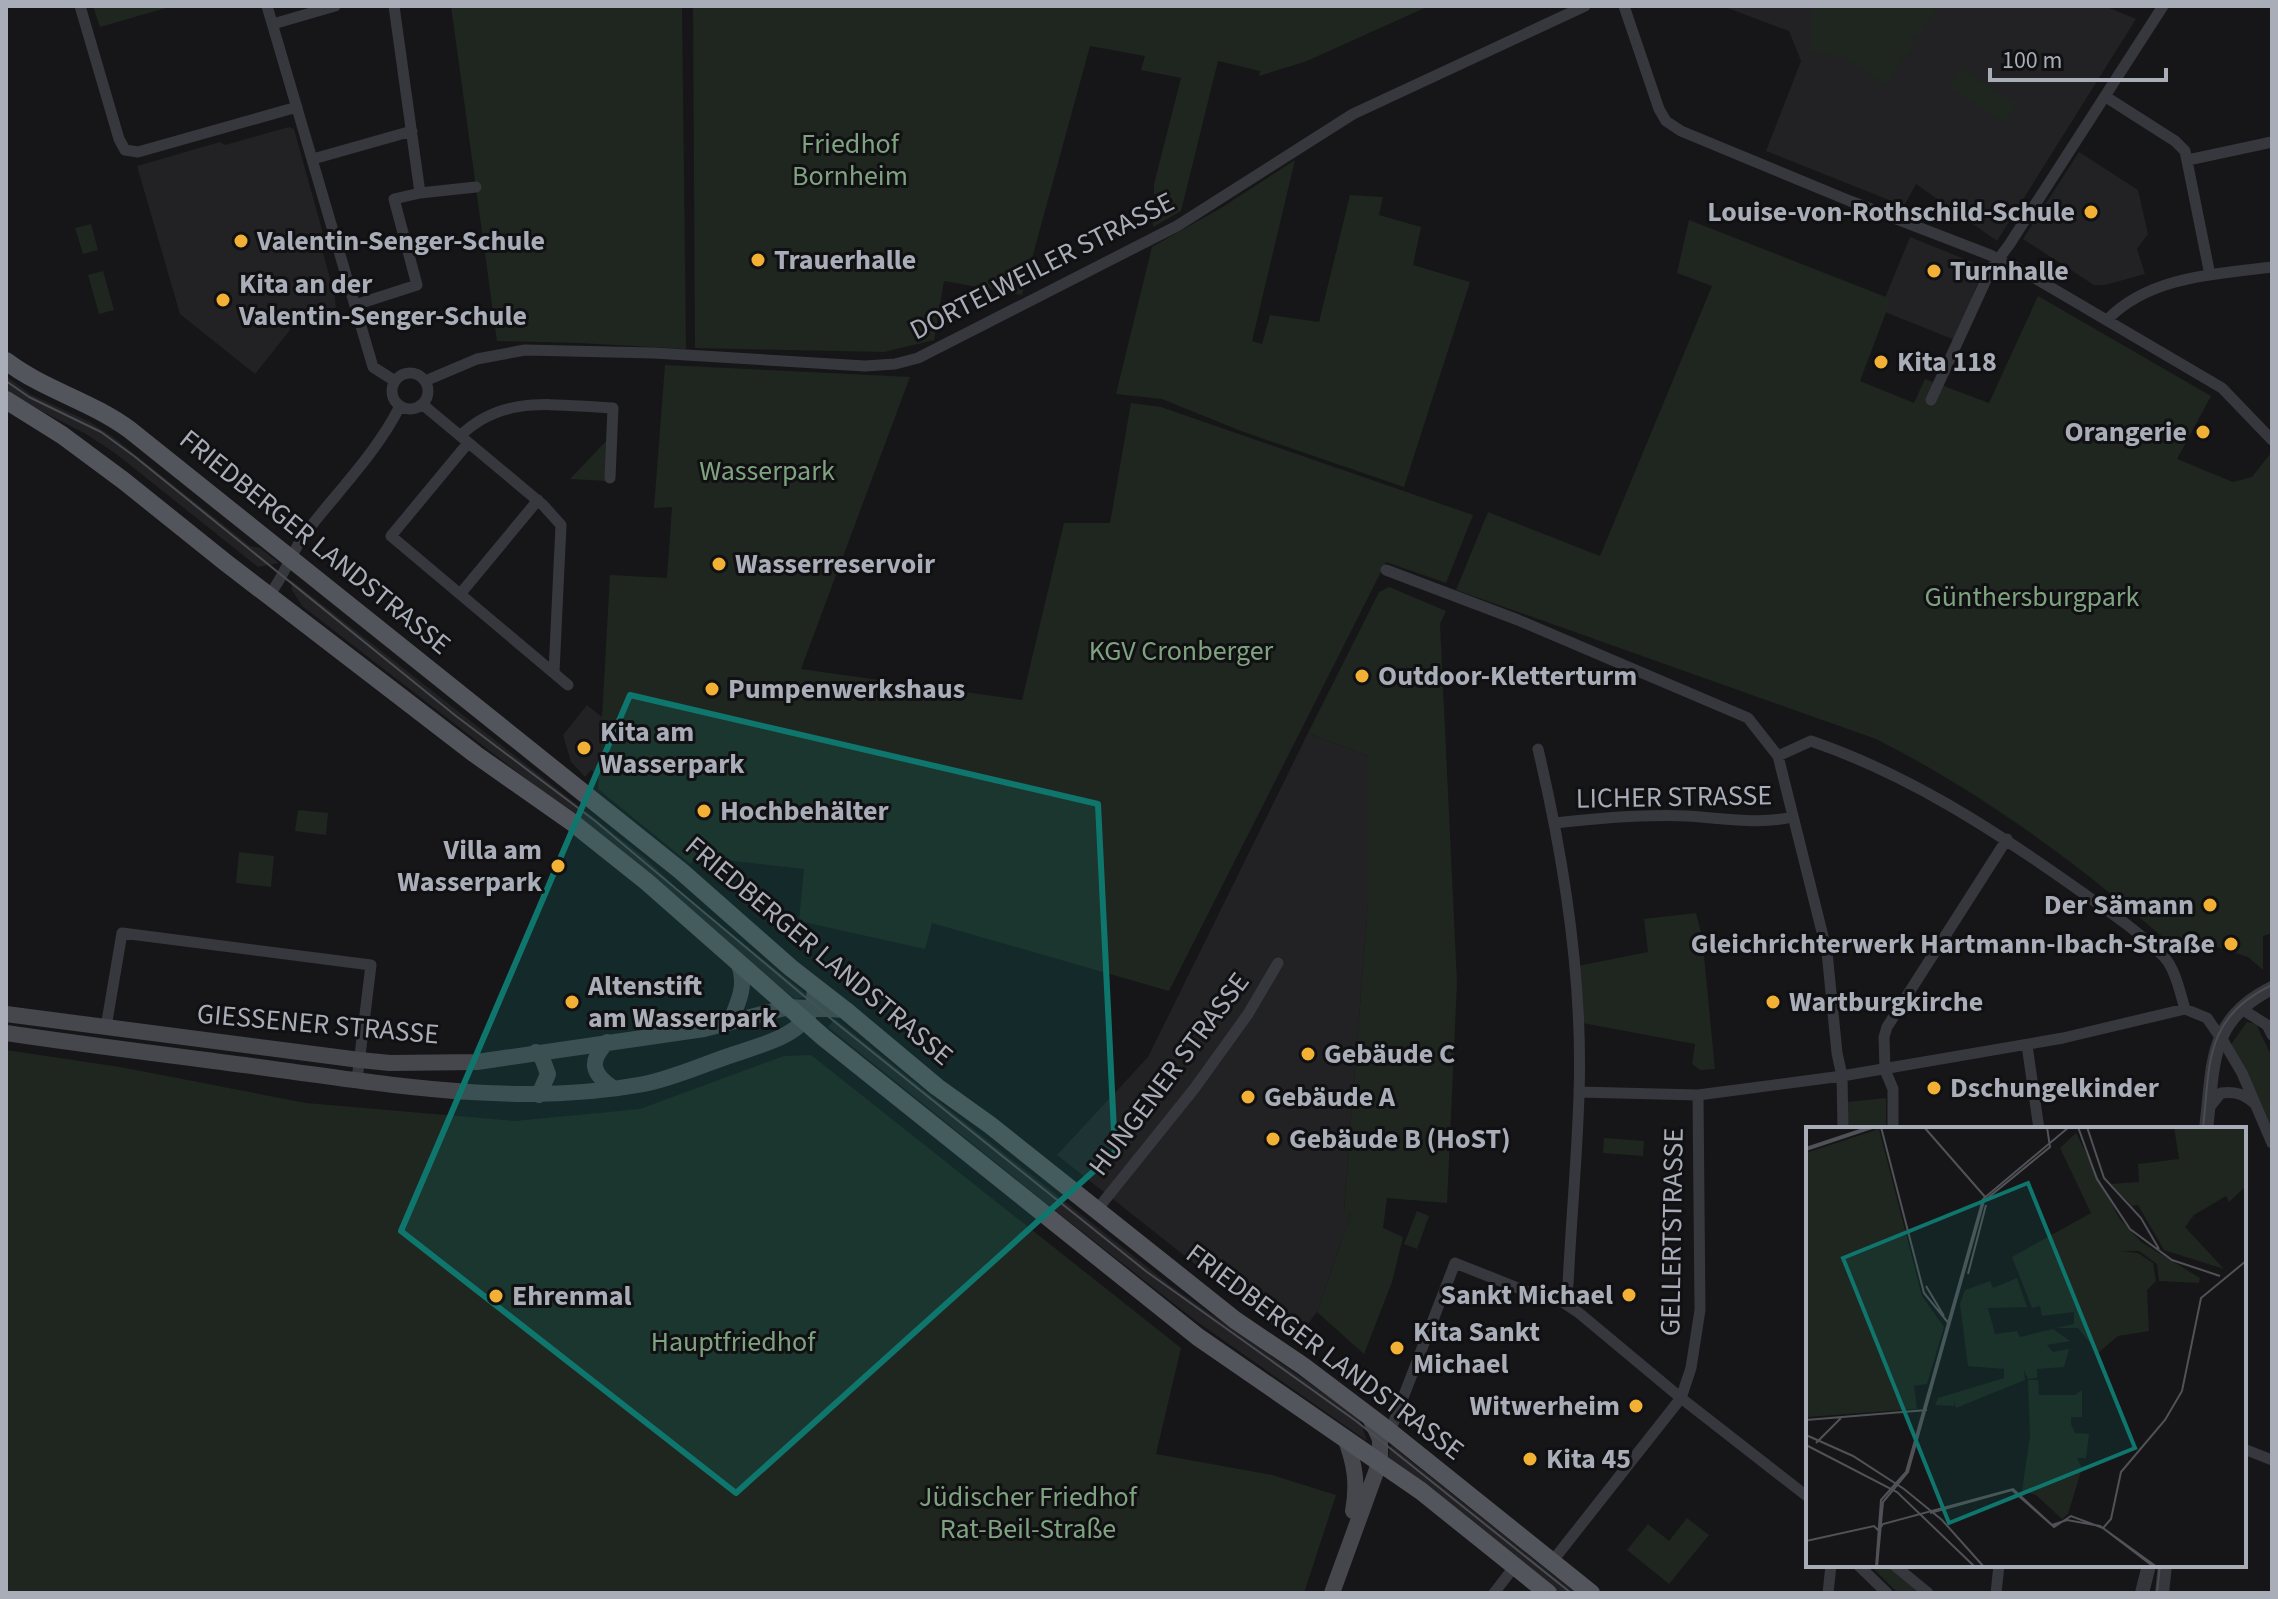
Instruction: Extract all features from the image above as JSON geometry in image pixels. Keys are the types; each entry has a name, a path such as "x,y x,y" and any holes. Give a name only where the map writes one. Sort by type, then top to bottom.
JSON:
{"main road":[{"name":"FRIEDBERGER LANDSTRASSE","path":"11,366 113,418 681,871 937,1087 990,1125 1235,1320 1389,1431 1591,1593"},
{"name":"FRIEDBERGER LANDSTRASSE","path":"6,400 62,435 465,747 573,823 647,882 789,1007 809,1014 823,1037 1198,1337 1345,1438 1377,1468 1421,1491 1548,1593"},
{"path":"730,1022 742,992 743,974 739,965"},
{"path":"814,986 809,1014 845,1010"},
{"name":"GIESSENER STRASSE","path":"6,1014 390,1063 477,1062 704,1029 789,1007"},
{"name":"GIESSENER STRASSE","path":"6,1033 357,1080 539,1095 613,1088 679,1075 793,1031 809,1014"},
{"name":"GIESSENER STRASSE","path":"783,1035 823,1037"},
{"path":"607,1042 596,1053 594,1061 601,1080 613,1088"},
{"path":"536,1052 548,1074 539,1095"},
{"path":"1332,1593 1377,1468 1380,1439 1369,1416"},
{"path":"1344,1555 1357,1483 1345,1438"}],"street":[{"path":"80,6 119,139 125,150 138,152 297,107"},
{"path":"267,6 373,367 395,381"},
{"path":"273,24 335,6"},
{"path":"394,6 420,193"},
{"name":"DORTELWEILER STRASSE","path":"425,381 477,359 525,350 678,354 865,366 895,364 918,358 1177,226 1353,114 1585,6"},
{"path":"1624,6 1645,72 1666,121 1681,131 2000,260 2108,319 2222,388 2272,440"},
{"path":"1931,400 1991,269 2000,260 2163,6"},
{"path":"2106,97 2175,141 2185,151 2210,275"},
{"path":"313,159 412,131"},
{"path":"2188,160 2272,142"},
{"path":"355,305 417,285 394,199 476,187"},
{"path":"2108,319 2121,306 2147,290 2210,275 2272,267"},
{"path":"409,373 419,375 425,381 428,390 422,404 409,409 395,400 392,389 395,381 409,373"},
{"path":"422,404 556,517 562,534 554,672"},
{"path":"568,685 391,536 464,439 486,416 514,405 613,408 610,478"},
{"path":"270,594 302,539 366,458 400,406"},
{"path":"461,593 538,500"},
{"path":"1386,570 1507,615 1748,718 1778,756 1827,952 1842,1076 1843,1127"},
{"path":"1778,756 1811,741 1855,756 1923,789 2007,839 2123,921 2167,960 2185,1009"},
{"path":"1538,749 1562,859 1571,949 1579,1092 1568,1285 1561,1301"},
{"name":"LICHER STRASSE","path":"1555,823 1615,816 1689,816 1771,822 1793,817"},
{"path":"1893,1127 1893,1089 1885,1070 1884,1037 1887,1027 2007,839"},
{"path":"106,1027 122,933 371,965 357,1080"},
{"name":"HUNGENER STRASSE","path":"1096,1211 1194,1089 1248,1014 1278,963"},
{"path":"2206,1127 2219,1037 2240,1008 2272,988"},
{"path":"2240,1008 2267,1025 2272,1035"},
{"path":"1579,1092 1698,1095 1842,1076 2027,1045 2185,1009 2207,1018 2242,1073 2272,1143"},
{"path":"2027,1045 2039,1127"},
{"path":"2208,1109 2221,1093 2233,1092 2255,1104"},
{"name":"GELLERTSTRASSE","path":"1551,1563 1681,1398 1691,1368 1700,1310 1698,1095"},
{"path":"1377,1468 1455,1263 1523,1290 1561,1301 1806,1495"},
{"path":"2246,1450 2272,1460"},
{"path":"1494,1593 1514,1567"},
{"path":"1828,1593 1831,1567"},
{"path":"1860,1567 1887,1593"},
{"path":"1896,1567 1928,1593"},
{"path":"1996,1593 1999,1567"},
{"path":"2142,1593 2148,1567"},
{"path":"2162,1593 2165,1567"}],"highlighted area":[{"path":"630,695 1098,804 1115,1152 736,1493 401,1231"}],"shaded area":[{"path":"1722,6 2105,6 2136,19 1997,241 1916,184 1904,206 1766,151 1801,61 1789,31"},
{"name":"Valentin-Senger-Schule","path":"289,127 294,129 322,230 323,253 335,297 336,313 315,320 298,317 288,320 290,330 255,374 180,314 137,166 220,142 225,145"},
{"name":"Louise-von-Rothschild-Schule","path":"2079,152 2138,190 2148,234 2137,249 2145,274 2094,285 2023,239"},
{"name":"Louise-von-Rothschild-Schule","path":"1910,237 1984,267 1955,340 1880,310"},
{"path":"6,376 30,394 90,422 113,437 250,546 260,548 279,563 258,567 115,453 86,434 6,393"},
{"path":"291,580 645,858 684,895 806,994 805,997 795,999 534,785 302,606 292,590"},
{"name":"Kita am Wasserpark","path":"587,705 602,717 599,776 591,770 585,777 571,762 563,735"},
{"path":"1308,733 1368,756 1368,903 1344,1210 1351,1214 1317,1312 1294,1342 1057,1155 1148,1057"},
{"path":"835,1019 1171,1286 1359,1418 1367,1441 1196,1321 1057,1212 828,1027"},
{"path":"1391,1445 1576,1593 1557,1593 1515,1561 1388,1458"}],"green space":[{"path":"93,6 173,6 100,27"},
{"path":"451,6 682,6 686,349 497,341"},
{"name":"Friedhof Bornheim","path":"693,6 1429,6 1307,61 1259,76 1260,71 1218,61 1181,211 1153,227 1154,184 1181,78 1141,70 1145,56 1090,46 1022,295 944,281 934,340 884,352 695,348"},
{"path":"1811,6 1939,6 1919,34 1912,38 1914,44 1899,63 1888,86 1843,57 1811,52"},
{"path":"1960,68 2017,104 2005,122 1948,87"},
{"path":"1295,160 1252,341 1262,344 1270,315 1319,322 1350,195 1383,197 1379,215 1421,227 1413,265 1470,282 1404,487 1241,431 1162,399 1116,394 1152,247 1221,208"},
{"name":"Günthersburgpark","path":"1689,220 1891,299 1860,381 1914,403 1925,379 1989,403 2038,296 2211,396 2177,459 2233,482 2252,477 2270,454 2272,933 2263,936 2263,970 2248,957 2202,942 2181,953 2110,893 2035,836 1957,785 1876,739 1456,590 1488,512 1600,556 1712,286 1677,273"},
{"path":"91,224 98,250 83,254 75,228"},
{"path":"103,271 114,310 99,314 88,275"},
{"name":"KGV Cronberger","path":"665,365 910,377 801,669 1022,700 1064,523 1110,523 1131,403 1161,407 1473,515 1446,583 1386,562 1169,991 932,923 925,949 799,921 804,869 697,857 690,864 598,789 610,575 667,578 672,507 654,508"},
{"path":"609,438 607,481 570,479"},
{"path":"1389,587 1446,611 1440,624 1457,982 1447,1203 1387,1198 1383,1228 1403,1237 1392,1282 1364,1354 1317,1312 1351,1214 1344,1211 1368,903 1368,756 1308,733 1379,592"},
{"path":"298,810 328,813 326,835 295,831"},
{"path":"239,852 274,856 271,887 236,883"},
{"path":"1696,913 1702,936 1715,1069 1700,1070 1692,1064 1695,1044 1577,1022 1573,967 1648,952 1644,919"},
{"path":"2247,1022 2256,1024 2272,1057 2272,1134 2230,1046"},
{"name":"Hauptfriedhof","path":"6,1050 120,1067 306,1103 515,1121 640,1109 784,1056 811,1055 1181,1348 1156,1454 1272,1475 1336,1495 1304,1593 6,1593"},
{"path":"1886,1098 1886,1127 1847,1127 1847,1102"},
{"path":"1604,1138 1644,1141 1643,1156 1603,1153"},
{"path":"1417,1211 1429,1216 1417,1249 1404,1244"},
{"path":"1687,1518 1709,1535 1669,1584 1627,1550 1648,1524 1669,1541"},
{"path":"1872,1567 1891,1567 1923,1593 1898,1593"}],"tram line":[{"path":"6,381 29,397 101,432 134,456 456,716 594,820 835,1022 1147,1272 1356,1421 1571,1593"},
{"path":"2203,1127 2210,1063 2222,1027 2250,998 2272,985"},
{"path":"2157,1593 2160,1567"}],"place":[{"name":"Louise-von-Rothschild-Schule","path":"2091,212"},
{"name":"Valentin-Senger-Schule","path":"241,241"},
{"name":"Trauerhalle","path":"758,260"},
{"name":"Turnhalle","path":"1934,271"},
{"name":"Kita an der Valentin-Senger-Schule","path":"223,300"},
{"name":"Kita 118","path":"1881,362"},
{"name":"Orangerie","path":"2203,432"},
{"name":"Wasserreservoir","path":"719,564"},
{"name":"Outdoor-Kletterturm","path":"1362,676"},
{"name":"Pumpenwerkshaus","path":"712,689"},
{"name":"Kita am Wasserpark","path":"584,748"},
{"name":"Hochbehälter","path":"704,811"},
{"name":"Villa am Wasserpark","path":"558,866"},
{"name":"Der Sämann","path":"2210,905"},
{"name":"Gleichrichterwerk Hartmann-Ibach-Straße","path":"2231,944"},
{"name":"Altenstift am Wasserpark","path":"572,1002"},
{"name":"Wartburgkirche","path":"1773,1002"},
{"name":"Gebäude C","path":"1308,1054"},
{"name":"Dschungelkinder","path":"1934,1088"},
{"name":"Gebäude A","path":"1248,1097"},
{"name":"Gebäude B (HoST)","path":"1273,1139"},
{"name":"Sankt Michael","path":"1629,1295"},
{"name":"Ehrenmal","path":"496,1296"},
{"name":"Kita Sankt Michael","path":"1397,1348"},
{"name":"Witwerheim","path":"1636,1406"},
{"name":"Kita 45","path":"1530,1459"}],"park label":[{"name":"Wasserpark","path":"767,471"},
{"name":"Jüdischer Friedhof Rat-Beil-Straße","path":"1028,1513"}]}
